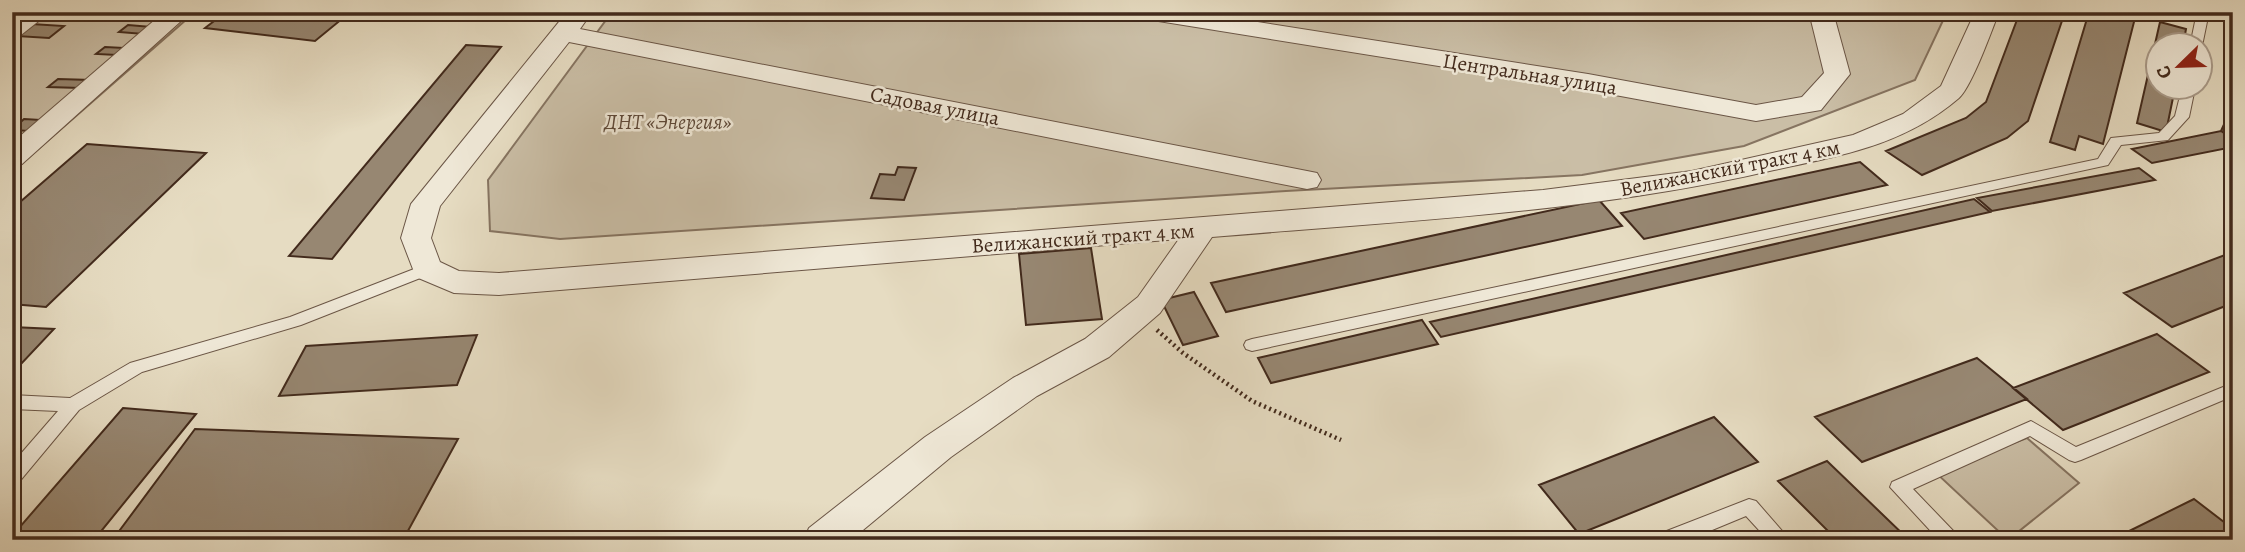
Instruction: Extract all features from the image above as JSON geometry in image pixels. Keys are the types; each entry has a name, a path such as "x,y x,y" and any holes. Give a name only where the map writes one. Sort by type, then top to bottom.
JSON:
{"street":[{"path":"12,30 38,12"},
{"path":"12,158 179,12"},
{"name":"Центральная улица","path":"1146,12 1588,82 1756,113 1811,104 1838,74 1821,12"},
{"name":"Велижанский тракт 4 км","path":"427,269 454,282 499,284 1543,200 1692,180 1861,142 1913,120 1952,90 1987,12"},
{"path":"427,269 416,238 426,204 571,22"},
{"name":"Садовая улица","path":"571,22 1307,180"},
{"path":"823,540 939,447 1025,387 1097,348 1149,305 1202,229"}],"lane":[{"path":"2199,32 2203,12"},
{"path":"1252,345 2103,162 2116,141 2164,137 2182,117 2185,102"},
{"path":"12,477 72,405 136,367 295,321 427,269"},
{"path":"1952,540 1899,486 2031,428 2075,455 2233,389"},
{"path":"12,402 72,405"},
{"path":"1666,540 1749,507 1780,540"}],"path":[{"path":"1138,314 1183,353 1252,401 1341,440"}],"green space":[{"path":"12,12 195,12 12,172"},
{"name":"ДНТ «Энергия»","path":"612,12 1947,12 1915,80 1744,146 1582,175 1286,191 560,239 490,231 488,180"},
{"path":"2027,438 2079,483 2008,540 1935,472"}],"building":[{"path":"226,12 348,14 315,41 205,28"},
{"path":"2020,12 2065,12 2028,121 2007,138 1922,175 1886,151 1966,118 1986,102"},
{"path":"2089,12 2116,12 2135,18 2103,144 2079,136 2075,150 2050,142"},
{"path":"2160,22 2186,29 2185,32 2158,32"},
{"path":"31,24 64,26 49,38 16,36"},
{"path":"128,25 152,27 144,34 119,32"},
{"path":"2226,35 2233,37 2233,58 2225,56"},
{"path":"466,45 501,47 332,259 289,256"},
{"path":"105,47 126,48 117,55 96,54"},
{"path":"58,79 90,80 81,88 48,87"},
{"path":"2144,92 2144,102 2172,102 2166,132 2137,123"},
{"path":"2233,105 2233,135 2221,131"},
{"path":"24,119 42,120 29,131 12,130"},
{"path":"2221,131 2233,139 2233,147 2152,163 2132,149"},
{"path":"87,144 206,153 46,307 12,304 12,209"},
{"path":"1860,162 1887,185 1644,239 1621,213"},
{"path":"898,167 916,168 904,200 871,198 880,174 895,175"},
{"path":"2139,168 2155,180 1992,211 1977,198"},
{"path":"1974,199 1990,212 1441,337 1430,322"},
{"path":"1599,200 1622,226 1226,312 1211,283"},
{"path":"1091,248 1102,319 1026,325 1019,254"},
{"path":"2233,252 2233,303 2172,327 2124,293"},
{"path":"1194,292 1218,336 1183,345 1161,300"},
{"path":"1422,320 1438,344 1271,383 1258,358"},
{"path":"12,327 54,329 21,364 12,363"},
{"path":"2157,334 2209,372 2063,430 2013,388"},
{"path":"477,335 457,385 279,396 306,346"},
{"path":"1977,358 2027,399 1862,462 1815,417"},
{"path":"123,408 196,414 94,540 12,540 12,536"},
{"path":"1714,417 1758,462 1579,534 1539,485"},
{"path":"195,429 458,439 403,540 114,538"},
{"path":"1827,461 1909,540 1837,540 1778,481"},
{"path":"2194,499 2233,529 2233,540 2111,540"}]}
